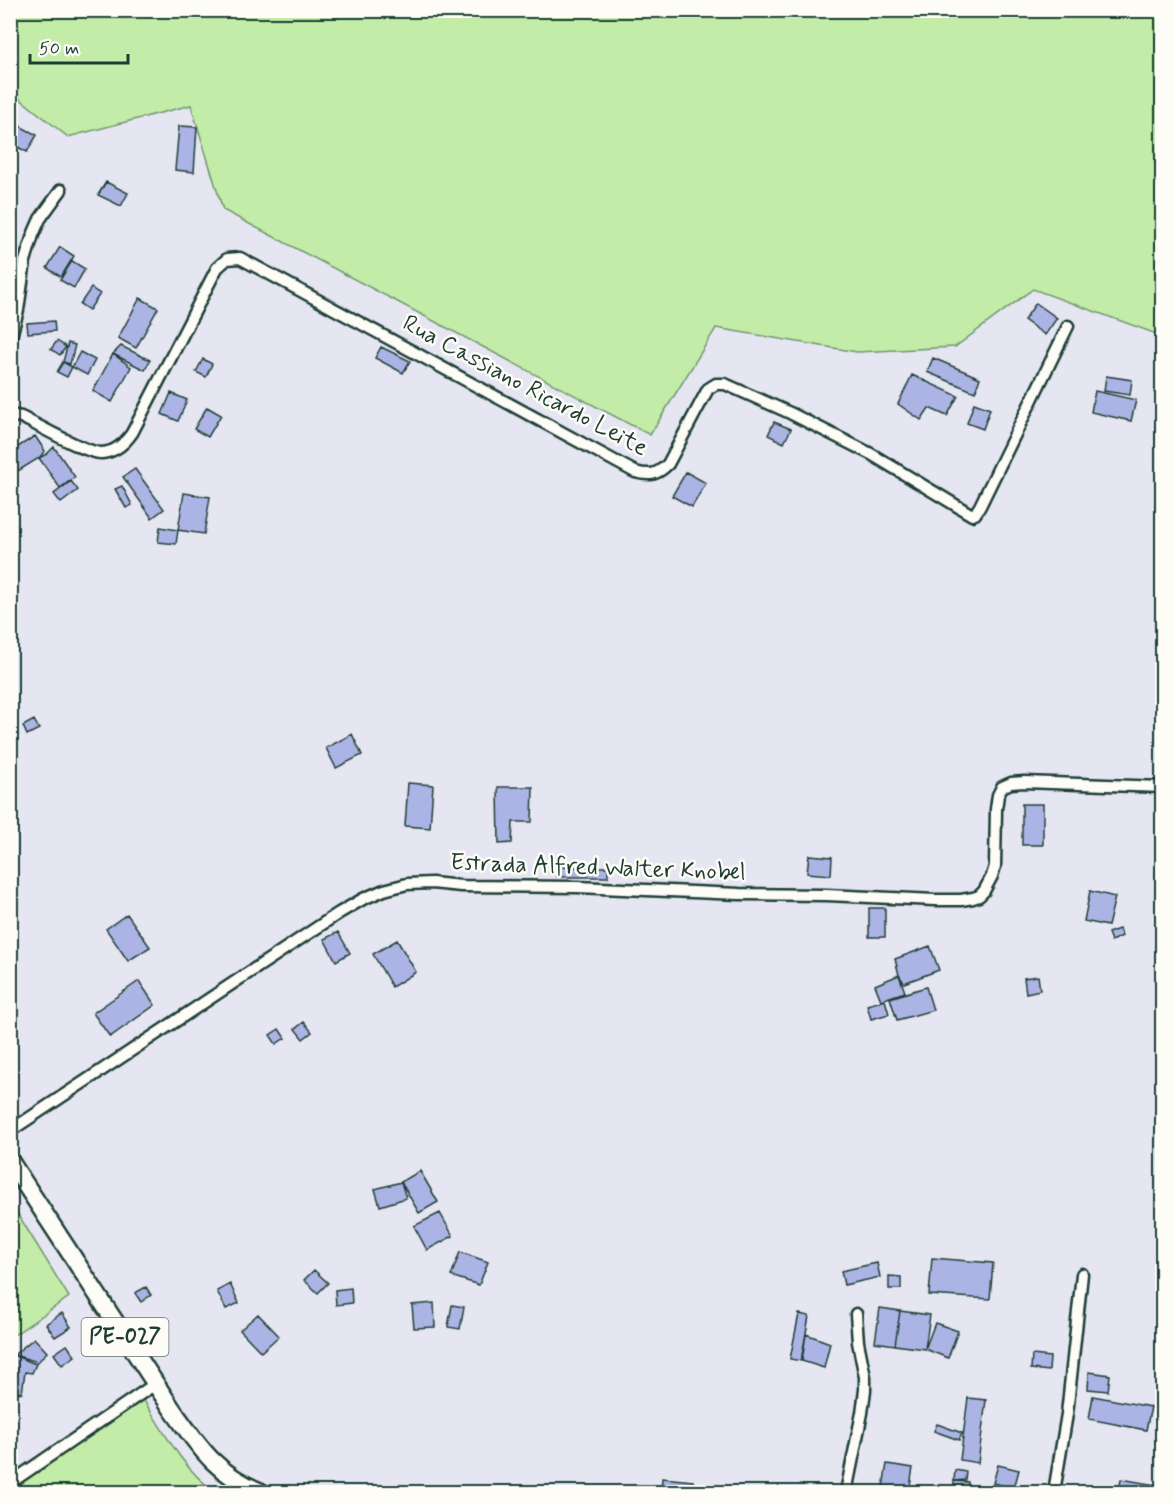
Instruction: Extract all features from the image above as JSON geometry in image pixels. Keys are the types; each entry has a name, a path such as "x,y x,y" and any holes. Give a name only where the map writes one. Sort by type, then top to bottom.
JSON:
{"main road":[{"name":"PE-027","path":"10,1161 191,1436 211,1461 233,1478 261,1492"}],"street":[{"path":"10,340 18,310 25,261 33,235 40,219 61,190"},
{"name":"Rua Cassiano Ricardo Leite","path":"10,415 21,417 89,451 102,453 116,449 132,433 217,268 227,259 240,258 634,472 645,475 662,470 668,464 708,389 716,384 725,384 790,413 871,454 972,515 980,506 1068,327"},
{"name":"Estrada Alfred Walter Knobel","path":"10,1131 339,913 384,890 407,884 432,883 961,900 979,896 992,876 996,809 1002,787 1011,783 1024,782 1162,787"},
{"path":"1054,1492 1067,1414 1082,1274"},
{"path":"846,1492 865,1390 856,1314"},
{"path":"10,1483 155,1383"}],"green space":[{"path":"11,10 1162,11 1162,336 1033,289 955,347 857,352 716,328 650,435 223,210 191,105 68,137 15,95 11,98"},
{"path":"11,1203 69,1297 10,1337"},
{"path":"143,1399 184,1461 215,1492 11,1492 11,1488"}],"building":[{"path":"10,121 37,135 27,152 10,143"},
{"path":"179,126 197,127 194,172 175,170"},
{"path":"106,182 128,193 121,206 98,195"},
{"path":"60,247 74,256 61,277 47,268"},
{"path":"72,261 85,269 74,288 60,280"},
{"path":"91,288 100,294 89,310 80,304"},
{"path":"140,298 158,308 136,348 118,338"},
{"path":"1036,303 1057,318 1045,335 1024,320"},
{"path":"54,321 55,331 28,333 27,323"},
{"path":"57,341 66,347 60,355 51,349"},
{"path":"68,343 75,345 70,364 63,362"},
{"path":"121,346 150,360 145,370 113,354"},
{"path":"381,347 410,361 403,373 375,358"},
{"path":"80,352 95,360 87,375 72,367"},
{"path":"113,354 131,367 112,402 93,391"},
{"path":"933,358 980,378 975,392 927,372"},
{"path":"203,359 212,364 206,377 196,372"},
{"path":"63,362 72,367 67,377 57,372"},
{"path":"912,375 958,396 947,416 929,408 921,420 898,404"},
{"path":"1106,376 1132,380 1130,395 1104,391"},
{"path":"1095,391 1136,400 1131,421 1091,412"},
{"path":"171,393 187,400 178,421 162,414"},
{"path":"974,403 990,409 983,429 967,423"},
{"path":"207,407 221,415 208,437 194,429"},
{"path":"774,422 791,429 784,443 768,435"},
{"path":"35,436 45,451 39,458 18,471 10,460 10,452"},
{"path":"54,447 75,477 60,488 39,458"},
{"path":"135,469 164,509 152,518 123,477"},
{"path":"686,472 706,483 692,507 672,496"},
{"path":"71,481 78,490 61,503 54,494"},
{"path":"122,486 132,505 126,508 115,489"},
{"path":"184,493 210,497 204,534 178,530"},
{"path":"160,527 178,530 176,544 158,542"},
{"path":"34,720 39,729 27,735 23,726"},
{"path":"352,734 362,755 336,768 326,748"},
{"path":"408,783 433,785 430,828 405,826"},
{"path":"498,787 533,787 532,822 513,822 512,843 499,844"},
{"path":"1022,804 1043,804 1043,845 1022,845"},
{"path":"809,855 832,857 831,875 807,873"},
{"path":"557,867 608,867 608,877 557,877"},
{"path":"1090,891 1115,897 1108,926 1084,921"},
{"path":"869,908 885,908 885,937 869,937"},
{"path":"127,914 150,947 128,961 106,929"},
{"path":"1119,929 1122,936 1111,941 1108,933"},
{"path":"338,932 350,953 336,961 324,939"},
{"path":"397,940 416,972 392,987 373,954"},
{"path":"930,946 939,970 904,983 899,975 895,959"},
{"path":"899,975 905,992 881,1000 875,985"},
{"path":"1038,976 1040,990 1026,993 1024,978"},
{"path":"139,981 155,1005 110,1037 93,1013"},
{"path":"926,987 933,1010 897,1020 890,998"},
{"path":"885,1000 889,1014 871,1019 867,1005"},
{"path":"304,1022 312,1032 303,1039 295,1029"},
{"path":"279,1029 285,1038 276,1044 270,1035"},
{"path":"420,1171 438,1202 419,1213 401,1182"},
{"path":"401,1182 406,1198 380,1206 375,1189"},
{"path":"440,1213 453,1236 427,1250 414,1226"},
{"path":"460,1252 488,1262 479,1285 451,1276"},
{"path":"932,1258 993,1263 990,1299 929,1295"},
{"path":"877,1263 880,1277 844,1285 841,1271"},
{"path":"314,1270 328,1283 318,1293 304,1280"},
{"path":"889,1276 901,1277 901,1289 889,1289"},
{"path":"230,1284 239,1303 226,1309 217,1291"},
{"path":"146,1287 151,1295 141,1302 135,1293"},
{"path":"351,1288 352,1303 336,1305 335,1290"},
{"path":"434,1303 435,1327 414,1328 412,1305"},
{"path":"452,1305 464,1307 460,1329 448,1327"},
{"path":"880,1308 900,1311 895,1345 875,1342"},
{"path":"900,1311 930,1315 925,1349 895,1345"},
{"path":"62,1313 71,1327 55,1337 46,1324"},
{"path":"258,1314 279,1336 261,1352 240,1330"},
{"path":"799,1314 809,1316 801,1361 790,1359"},
{"path":"935,1323 958,1331 948,1358 925,1349"},
{"path":"806,1334 830,1343 824,1368 802,1361"},
{"path":"34,1338 47,1352 38,1362 14,1355"},
{"path":"67,1345 75,1356 62,1365 54,1354"},
{"path":"10,1354 36,1364 32,1373 25,1372 22,1393 10,1390"},
{"path":"1032,1355 1050,1357 1049,1371 1031,1369"},
{"path":"1089,1372 1110,1375 1108,1391 1088,1389"},
{"path":"1093,1396 1151,1407 1146,1430 1089,1419"},
{"path":"968,1398 986,1400 978,1463 960,1460"},
{"path":"937,1424 962,1433 959,1440 934,1431"},
{"path":"887,1464 913,1468 909,1492 882,1492"},
{"path":"998,1465 1019,1470 1014,1488 993,1483"},
{"path":"955,1470 966,1472 965,1480 954,1481"},
{"path":"662,1478 693,1481 691,1492 661,1492"},
{"path":"1121,1479 1156,1485 1154,1492 1119,1492"},
{"path":"954,1481 968,1482 967,1492 953,1492"},
{"path":"1021,1488 1042,1488 1042,1492 1021,1492"}]}
